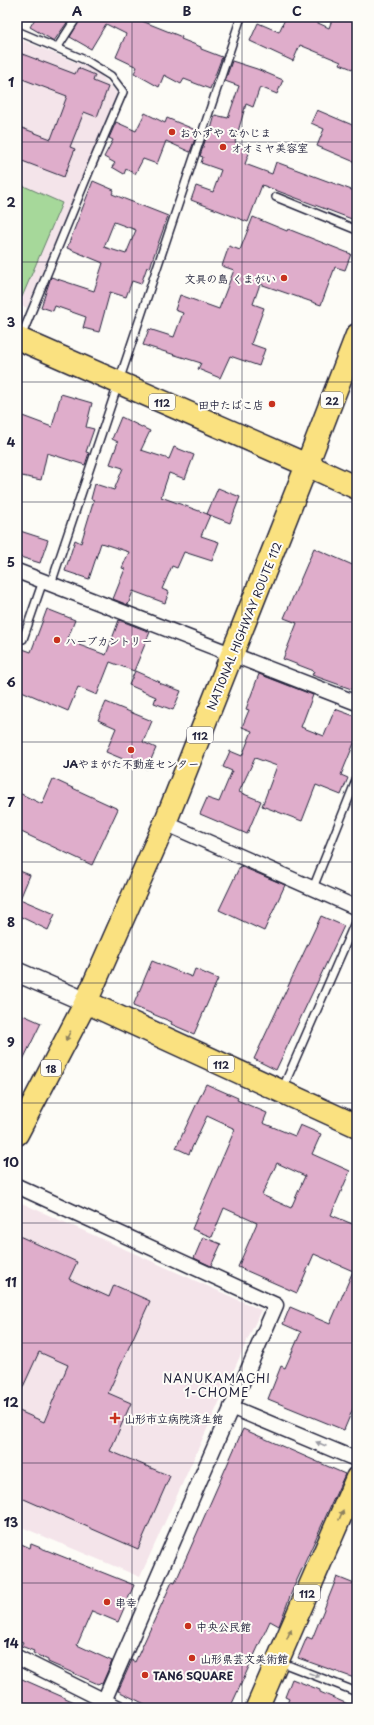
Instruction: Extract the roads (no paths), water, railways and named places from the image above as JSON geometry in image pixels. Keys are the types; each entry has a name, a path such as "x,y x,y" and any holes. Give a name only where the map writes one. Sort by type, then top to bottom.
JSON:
{"main road":[{"name":"22","path":"307,465 357,335"},
{"name":"112","path":"18,339 307,465"},
{"path":"307,465 357,488"},
{"name":"NATIONAL HIGHWAY ROUTE 112","path":"86,1002 165,823 307,465"},
{"name":"112","path":"86,1002 357,1126"},
{"name":"18","path":"17,1134 86,1002"},
{"name":"112","path":"256,1708 278,1661 357,1478"}],"street":[{"path":"17,571 357,703"},
{"path":"165,823 357,908"},
{"path":"19,977 86,1002"},
{"path":"17,1186 276,1305 104,1702"},
{"path":"231,1407 345,1455 357,1458"},
{"path":"17,1657 104,1702 119,1708"}],"lane":[{"path":"57,48 76,17"},
{"path":"23,639 47,582 119,384 241,17"},
{"path":"17,31 84,60 111,76 123,92 18,339"},
{"path":"276,198 357,230"},
{"path":"313,888 357,778"},
{"path":"281,1092 357,918"},
{"path":"278,1661 357,1692"}],"place":[{"name":"おかずや なかじま","path":"172,132"},
{"name":"オオミヤ美容室","path":"223,147"},
{"name":"文具の島 くまがい","path":"284,278"},
{"name":"田中たばこ店","path":"272,404"},
{"name":"ハーブカントリー","path":"57,640"},
{"name":"JAやまがた不動産センター","path":"131,750"},
{"name":"山形市立病院済生館","path":"115,1418"},
{"name":"串幸","path":"107,1602"},
{"name":"中央公民館","path":"188,1626"},
{"name":"山形県芸文美術館","path":"192,1658"},
{"name":"TAN6 SQUARE","path":"145,1675"}],"district":[{"name":"NANUKAMACHI 1-CHOME","path":"217,1385"}]}
